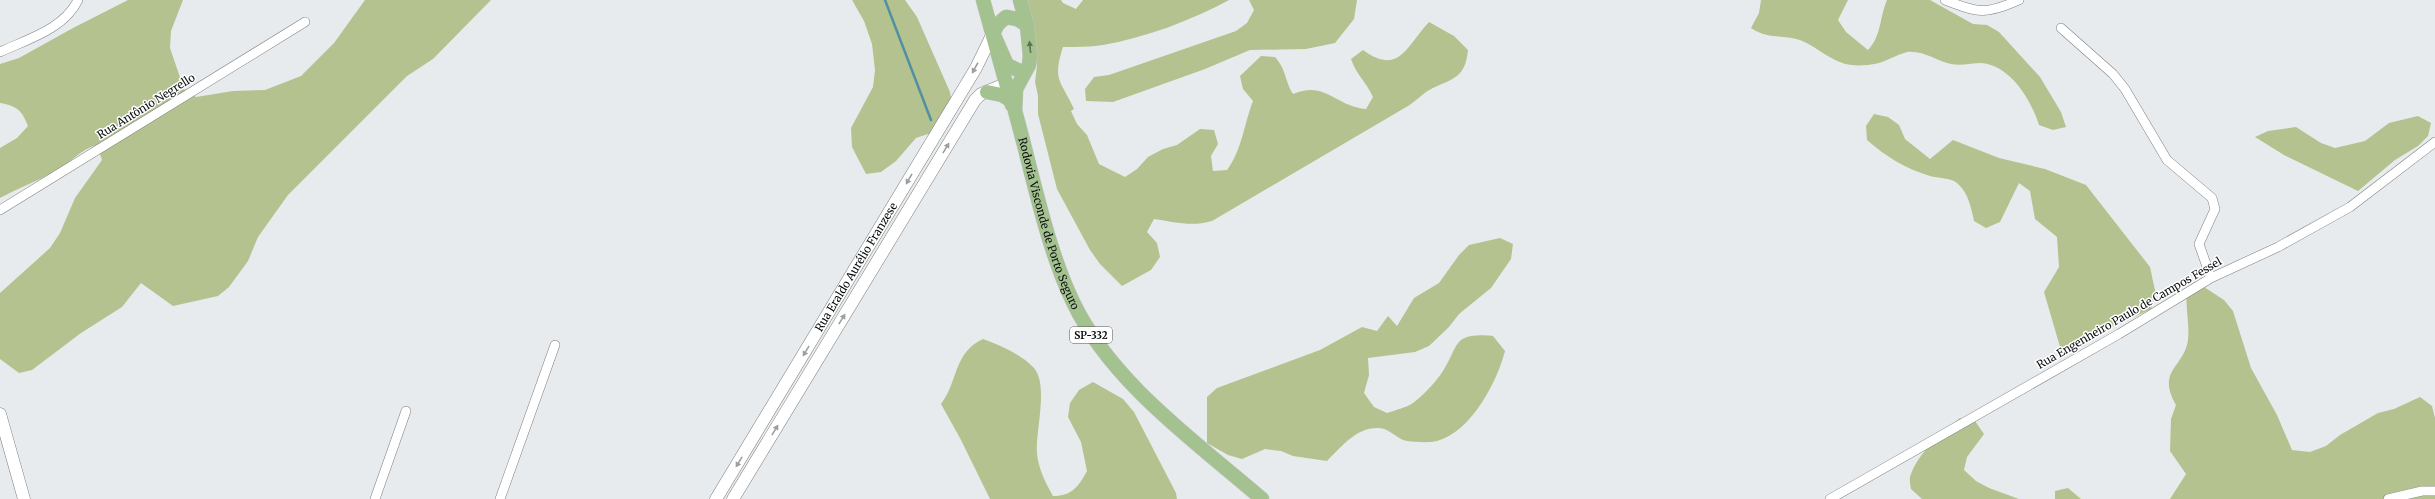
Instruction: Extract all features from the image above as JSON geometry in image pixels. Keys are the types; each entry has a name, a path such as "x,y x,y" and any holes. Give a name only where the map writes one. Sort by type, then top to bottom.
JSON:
{"main road":[{"name":"Rodovia Visconde de Porto Seguro","path":"982,0 993,33 1005,84 1050,241 1073,302 1090,333 1123,375 1262,499"},
{"name":"Rodovia Visconde de Porto Seguro","path":"1012,105 1016,89 1026,69 1030,56 1027,26 1020,0"},
{"path":"1026,69 1007,65 993,33 998,24 1006,17 1017,19 1027,26"},
{"name":"Rua Eraldo Aurélio Franzese","path":"716,499 976,68 993,33"},
{"path":"1005,84 1026,69"},
{"name":"Rua Eraldo Aurélio Franzese","path":"733,499 975,100 986,92 1005,84"},
{"path":"986,92 1002,95 1012,105"},
{"path":"0,414 24,499"}],"street":[{"path":"0,52 58,24 71,14 78,0"},
{"path":"1945,0 1977,11 1987,12 2019,0"},
{"name":"Rua Antônio Negrello","path":"0,210 305,22"},
{"path":"2061,28 2113,74 2126,89 2167,160 2212,198 2215,209 2199,244 2212,278"},
{"name":"Rua Engenheiro Paulo de Campos Fessel","path":"1830,499 2119,334 2212,278 2278,247 2350,207 2435,142"},
{"path":"500,499 555,345"},
{"path":"375,499 406,411"},
{"path":"2388,499 2422,491 2435,491"}],"green space":[{"path":"128,0 183,0 171,31 170,48 184,89 196,97 233,91 265,90 301,76 334,43 365,0 491,0 433,59 407,76 288,195 258,237 248,261 229,287 218,296 173,306 141,283 122,307 81,333 32,370 19,373 0,359 0,293 50,248 60,233 75,198 102,160 97,145 91,147 56,171 0,198 0,148 17,138 28,126 24,116 18,110 0,103 0,64 19,58"},
{"path":"852,0 905,0 917,17 950,92 953,111 931,133 916,138 896,161 881,172 866,174 852,147 851,128 873,87 875,70 872,44 864,21"},
{"path":"1019,0 1061,0 1063,3 1076,9 1083,0 1229,0 1199,15 1136,38 1098,46 1063,47 1058,67 1058,74 1062,86 1074,109 1071,111 1077,124 1087,135 1099,164 1125,177 1137,169 1148,157 1163,149 1177,145 1200,129 1214,130 1218,144 1211,156 1213,171 1227,170 1236,154 1253,101 1243,89 1240,76 1261,56 1275,57 1284,71 1293,94 1314,90 1330,95 1355,107 1366,109 1373,97 1351,59 1363,50 1375,57 1385,60 1394,59 1408,49 1429,22 1454,36 1468,50 1467,59 1461,71 1453,79 1423,94 1408,106 1212,221 1190,224 1154,219 1147,232 1157,243 1160,257 1151,270 1122,286 1100,264 1090,250 1057,189 1038,114 1038,96 1035,82 1037,66 1036,50"},
{"path":"1249,0 1357,0 1354,19 1335,43 1306,49 1250,50 1205,69 1113,102 1086,101 1085,89 1094,77 1109,75 1236,31 1247,23 1254,10"},
{"path":"1761,0 1848,0 1838,20 1846,32 1868,50 1876,39 1887,0 1930,0 1973,24 1987,25 1999,32 2040,77 2061,112 2066,127 2053,130 2039,125 2031,105 2011,77 2002,70 1992,66 1982,63 1955,65 1924,54 1913,52 1907,52 1875,64 1845,64 1800,40 1758,32 1751,28 1759,13"},
{"path":"1874,114 1888,117 1899,125 1905,139 1930,159 1953,140 1999,158 2045,169 2086,185 2150,267 2156,295 2151,309 2097,334 2086,344 2063,357 2044,292 2059,267 2057,237 2035,219 2030,191 2019,183 2000,222 1986,228 1974,221 1966,195 1957,183 1948,179 1930,176 1904,166 1889,157 1867,140 1866,126"},
{"path":"2418,116 2431,123 2428,136 2418,146 2395,160 2358,191 2284,155 2255,137 2268,131 2296,127 2321,143 2335,148 2365,141 2389,123"},
{"path":"1500,238 1513,244 1511,259 1491,288 1459,314 1449,327 1429,346 1415,352 1368,358 1369,375 1364,393 1374,407 1387,413 1410,405 1424,393 1441,374 1454,349 1463,339 1469,336 1479,335 1493,336 1505,351 1501,363 1496,377 1481,404 1461,428 1449,436 1433,442 1407,441 1385,429 1369,429 1362,431 1349,439 1327,461 1293,456 1281,451 1265,449 1242,459 1228,455 1207,443 1207,397 1217,388 1320,350 1362,327 1377,331 1388,316 1397,326 1414,298 1439,283 1459,255 1469,245"},
{"path":"2198,283 2224,300 2233,311 2251,368 2277,415 2292,450 2310,452 2326,446 2340,435 2378,413 2394,409 2420,397 2432,406 2435,418 2435,499 2170,499 2186,474 2170,451 2171,419 2176,405 2169,384 2170,376 2186,349 2188,340 2187,293"},
{"path":"983,339 1003,347 1029,363 1034,368 1038,376 1041,386 1041,397 1037,453 1043,476 1053,496 1060,496 1074,490 1081,482 1087,471 1081,442 1068,417 1070,403 1079,390 1093,382 1123,399 1134,412 1176,493 1177,499 990,499 961,440 941,404 951,386 961,359 973,345"},
{"path":"1960,418 1975,421 1984,434 1967,457 1964,470 1976,481 1989,488 2019,499 1922,499 1911,489 1910,476 1920,458 1932,443"},
{"path":"2068,488 2081,499 2055,499 2055,491"}],"waterway":[{"path":"885,0 931,120"}]}
